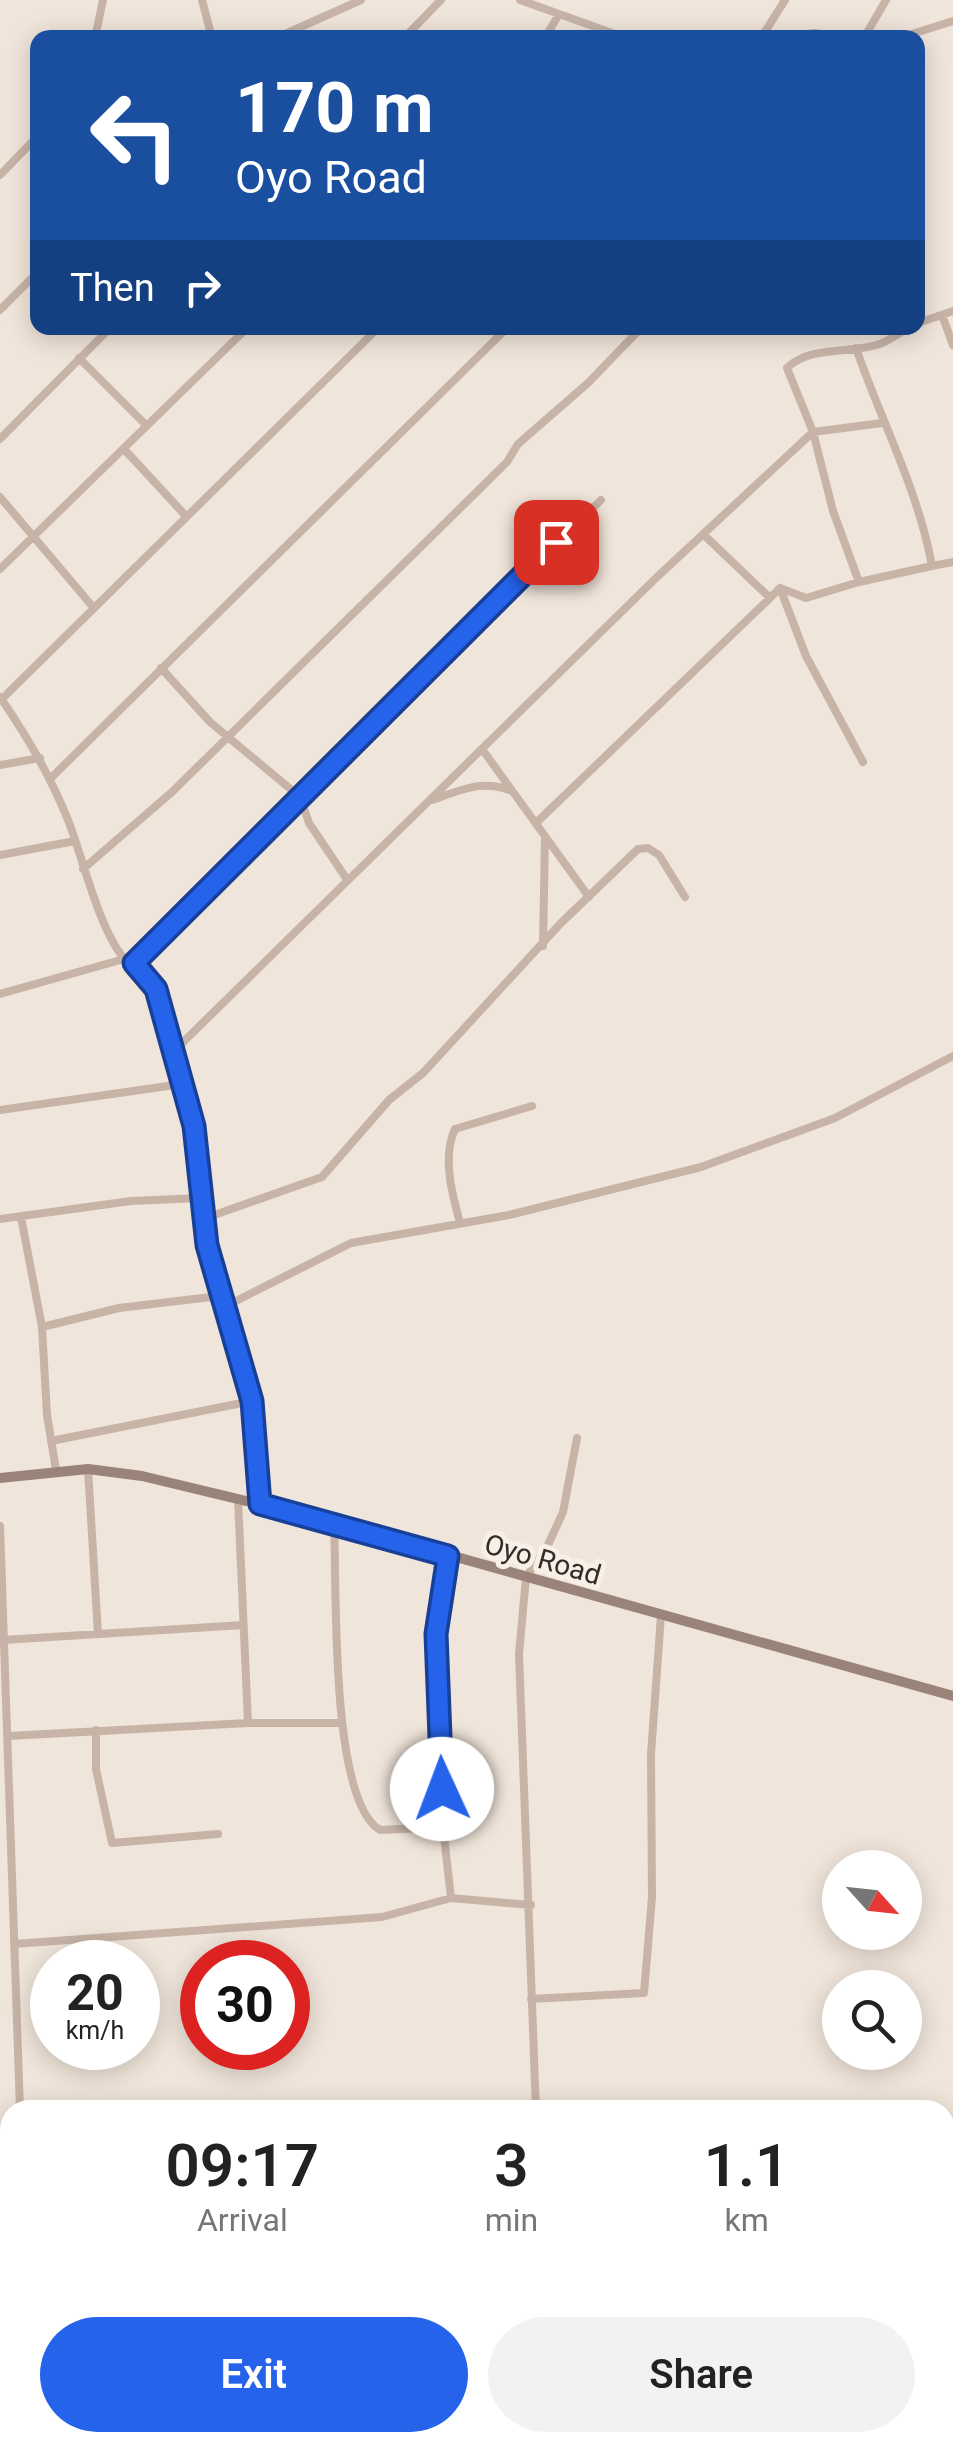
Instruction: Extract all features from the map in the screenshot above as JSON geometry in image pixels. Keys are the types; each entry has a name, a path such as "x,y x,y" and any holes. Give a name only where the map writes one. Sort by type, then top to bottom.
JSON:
{"street":[{"path":"96,30 102,0"},
{"path":"202,0 210,30"},
{"path":"294,30 361,0"},
{"path":"412,30 442,0"},
{"path":"523,0 604,30"},
{"path":"765,30 784,0"},
{"path":"869,30 886,0"},
{"path":"550,30 559,14"},
{"path":"924,30 953,21"},
{"path":"0,175 30,144"},
{"path":"0,310 30,280"},
{"path":"925,321 953,311"},
{"path":"942,315 953,345"},
{"path":"0,439 103,335"},
{"path":"0,569 238,335"},
{"path":"260,1504 252,1401 218,1296 203,1220 194,1126 156,989 129,961 83,869 76,841 40,758 1,698 371,335"},
{"path":"50,779 499,335"},
{"path":"83,869 120,842 507,462 518,444 588,383 635,335"},
{"path":"860,582 834,512 813,432 788,368 796,360 879,344 895,335"},
{"path":"856,348 882,423 911,482 932,566"},
{"path":"79,358 146,426"},
{"path":"173,1052 346,878 813,432 882,423"},
{"path":"124,448 185,515"},
{"path":"0,497 93,607"},
{"path":"0,994 129,961 601,500"},
{"path":"703,534 770,598"},
{"path":"780,588 806,598 953,562"},
{"path":"537,822 780,588"},
{"path":"780,588 806,656 863,762"},
{"path":"162,668 228,735 300,797 309,824 346,878"},
{"path":"482,749 590,897"},
{"path":"0,765 40,758"},
{"path":"428,801 480,785 511,790"},
{"path":"543,947 545,836"},
{"path":"0,855 76,841"},
{"path":"203,1220 322,1177 389,1100 422,1072 638,850 648,848 659,855 686,896"},
{"path":"222,1308 350,1243 460,1223 701,1167 835,1118 953,1056"},
{"path":"0,1110 182,1084"},
{"path":"460,1223 449,1174 450,1141 455,1129 532,1106"},
{"path":"0,1220 131,1200 200,1198"},
{"path":"21,1217 42,1327 56,1470"},
{"path":"42,1327 119,1308 218,1296"},
{"path":"51,1442 252,1401"},
{"path":"535,2100 530,1999 531,1905 519,1745 526,1577 564,1512 577,1438"},
{"path":"88,1469 98,1634"},
{"name":"Oyo Road","path":"0,1478 88,1469 142,1476 334,1524 953,1696"},
{"path":"238,1499 248,1723"},
{"path":"334,1524 342,1723 350,1786 374,1827 443,1828"},
{"path":"0,1526 8,1736 4,1815 12,1887 20,2100"},
{"path":"448,1556 436,1634 443,1828 452,1898"},
{"path":"530,1999 644,1993 652,1898 651,1754 661,1615"},
{"path":"4,1640 243,1625"},
{"path":"8,1736 248,1723 342,1723"},
{"path":"96,1730 96,1769 112,1842 218,1834"},
{"path":"0,1890 12,1887"},
{"path":"14,1944 382,1917 452,1898 531,1905"}],"route":[{"path":"442,1789 436,1634 448,1556 260,1504 252,1401 218,1296 207,1245 194,1126 156,989 134,963 556,542"}]}
